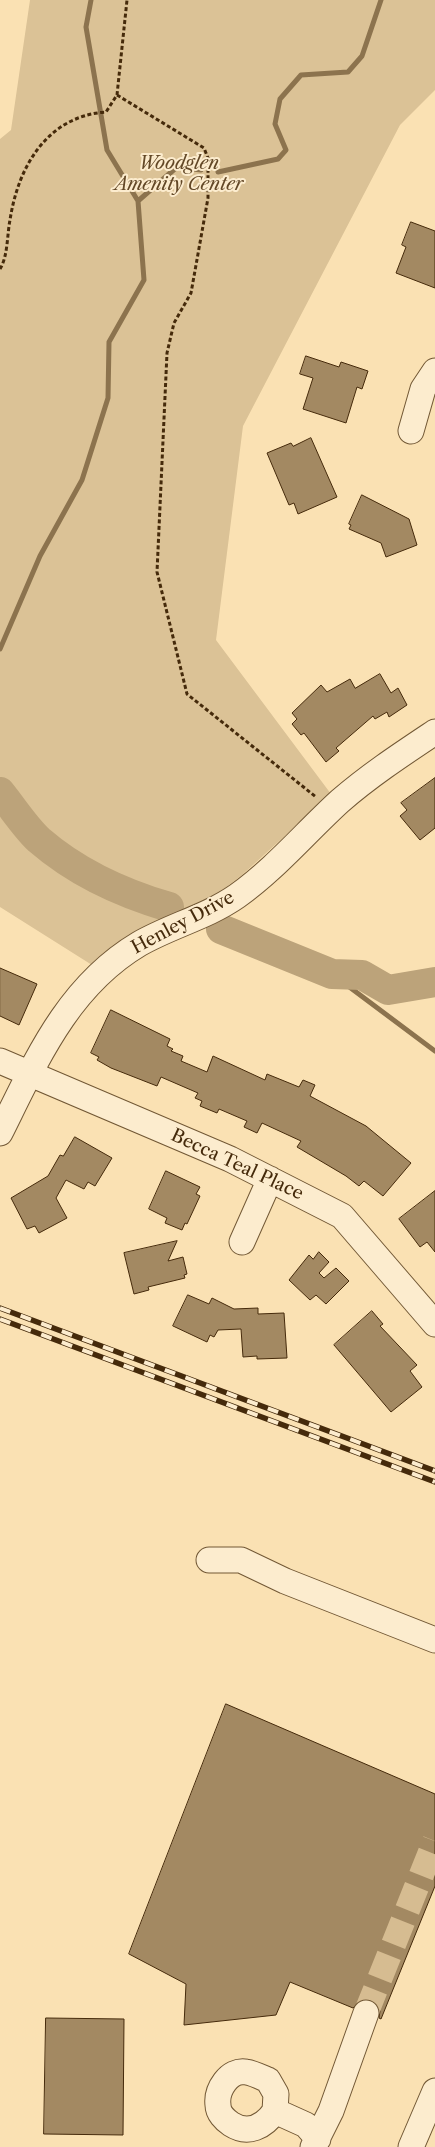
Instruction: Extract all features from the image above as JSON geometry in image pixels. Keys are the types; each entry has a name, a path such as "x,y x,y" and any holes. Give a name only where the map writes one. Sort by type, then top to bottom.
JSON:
{"street":[{"path":"410,431 423,389 435,371"},
{"name":"Henley Drive","path":"0,1133 30,1074 70,1004 102,970 140,944 195,919 237,896 346,797 386,764 435,732"},
{"name":"Becca Teal Place","path":"0,1061 167,1132 270,1179 342,1216 435,1324"},
{"path":"242,1242 270,1179"},
{"path":"209,1560 241,1560 285,1581 435,1640"},
{"path":"276,2111 309,2139 331,2111 366,2013"},
{"path":"410,2147 435,2091"}],"path":[{"path":"0,269 6,246 14,196 35,150 52,133 90,113 106,112 116,96 127,0"},
{"path":"116,96 204,148 208,158 208,198 191,294 174,323 167,353 157,562 157,572 187,694 319,800"}],"green space":[{"name":"Woodglen Amenity Center","path":"30,0 435,0 435,90 400,125 243,426 216,640 331,794 242,875 216,895 136,931 92,965 0,907 0,139 11,130"}],"building":[{"path":"411,222 435,231 435,288 396,273 406,247 402,245"},
{"path":"306,356 339,367 341,362 368,371 362,389 357,387 346,423 303,409 313,378 300,374"},
{"path":"311,438 337,497 298,514 294,503 289,505 267,453 291,443 293,446"},
{"path":"362,495 409,519 417,545 386,557 381,543 349,529 351,525 349,524"},
{"path":"380,674 391,693 398,688 407,705 389,717 387,712 375,719 373,716 336,748 339,751 326,762 304,733 301,735 292,724 297,719 292,713 321,685 327,692 350,679 355,688"},
{"path":"435,778 435,828 420,840 400,816 407,810 401,803"},
{"path":"0,968 37,984 19,1025 0,1016"},
{"path":"111,1010 170,1039 167,1046 173,1049 171,1051 183,1056 181,1061 207,1072 213,1056 265,1080 267,1074 299,1087 303,1080 315,1085 310,1096 366,1126 411,1163 383,1196 364,1181 359,1186 346,1176 297,1147 301,1141 262,1123 257,1133 244,1127 247,1121 219,1109 217,1113 200,1106 202,1101 195,1098 198,1093 161,1077 157,1086 111,1068 97,1060 99,1057 91,1053"},
{"path":"75,1137 112,1158 95,1186 88,1182 84,1189 66,1180 56,1198 67,1218 39,1233 35,1226 27,1229 11,1198 48,1176 60,1155 63,1156"},
{"path":"166,1171 200,1187 196,1194 200,1196 187,1224 185,1223 182,1230 165,1223 167,1218 149,1209"},
{"path":"435,1191 435,1252 427,1242 420,1247 399,1219"},
{"path":"177,1241 168,1261 183,1257 187,1274 184,1275 185,1278 148,1287 149,1290 134,1294 124,1253"},
{"path":"319,1252 329,1262 319,1273 324,1278 336,1268 349,1281 326,1304 316,1295 310,1300 289,1280 309,1255 313,1259"},
{"path":"188,1295 209,1304 212,1298 234,1309 258,1308 258,1314 284,1313 287,1358 257,1359 257,1356 243,1357 241,1329 218,1330 214,1337 210,1335 207,1342 173,1326"},
{"path":"372,1311 383,1324 380,1326 417,1365 410,1371 422,1387 391,1412 334,1345"},
{"path":"226,1704 435,1794 435,1886 381,2019 379,2018 380,2011 377,2004 371,2000 363,1999 353,2008 290,1982 276,2015 184,2025 186,1984 129,1954"},
{"path":"46,2018 124,2019 123,2135 44,2134"}],"waterway":[{"path":"91,0 86,27 107,150 138,201"},
{"path":"218,172 278,159 286,150 275,124 280,99 301,75 348,72 362,56 381,0"},
{"path":"0,649 40,556 82,480 108,398 109,342 144,280 138,201 177,167 201,170"},
{"path":"0,792 34,835 54,852 100,881 169,907"},
{"path":"221,929 332,974 362,975 388,990 435,982"},
{"path":"332,974 435,1051"}],"tunnel":[{"path":"366,2013 435,1841"}],"railway":[{"path":"0,1308 435,1471"},
{"path":"0,1319 435,1482"}]}
